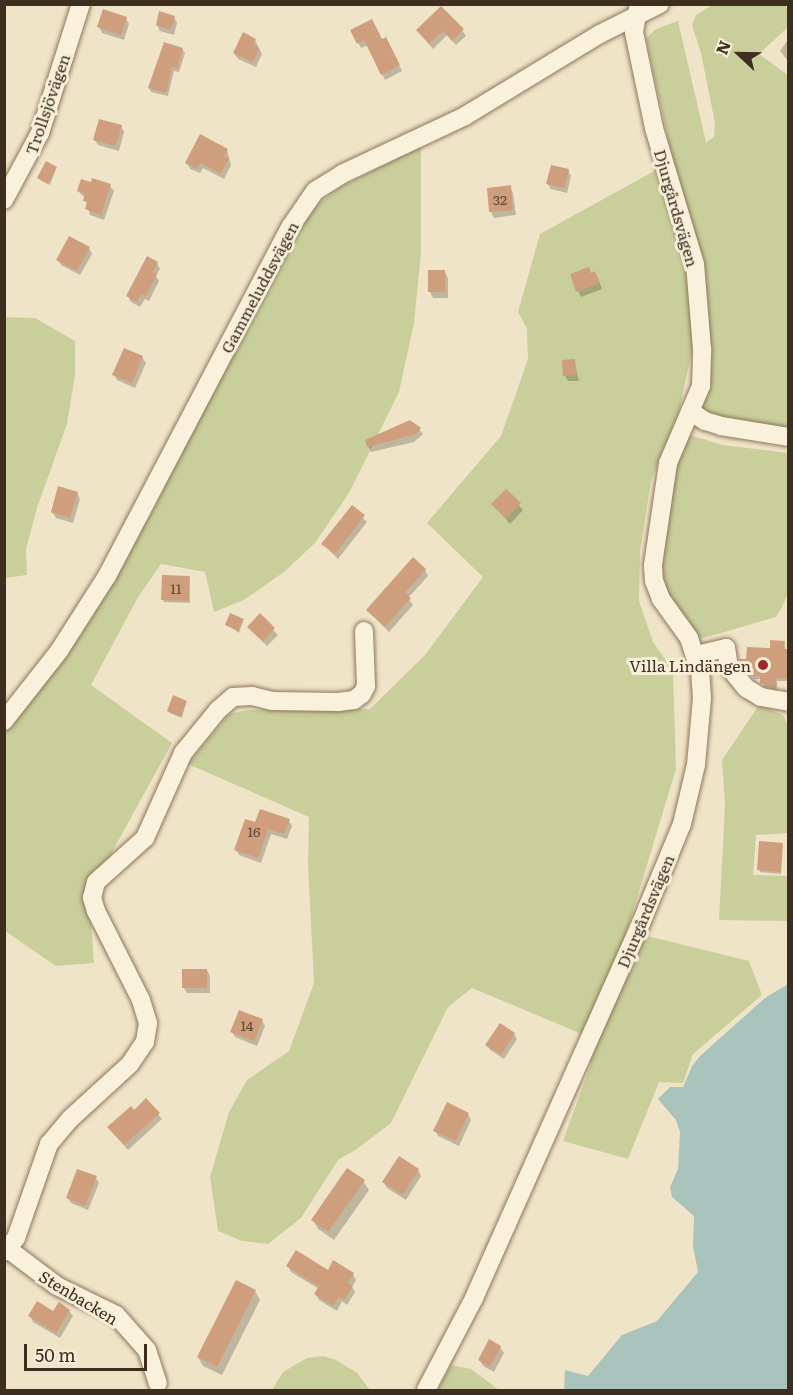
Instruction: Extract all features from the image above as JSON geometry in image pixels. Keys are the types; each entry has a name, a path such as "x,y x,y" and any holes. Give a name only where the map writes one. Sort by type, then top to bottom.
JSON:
{"street":[{"name":"Trollsjövägen","path":"4,200 40,133 81,4"},
{"name":"Gammeluddsvägen","path":"4,721 59,651 107,576 291,226 315,191 342,174 465,116 637,11 660,4"},
{"name":"Djurgårdsvägen","path":"426,1390 474,1298 641,922 682,824 700,735 702,698 696,655 689,638 661,599 654,581 653,565 668,463 701,386 703,368 695,264 654,128 634,32 637,11"},
{"path":"690,411 705,421 722,426 789,437"},
{"path":"6,1250 16,1238 49,1144 70,1119 130,1064 145,1042 148,1023 141,1000 96,911 92,898 96,882 145,838 183,753 218,710 233,697 252,696 272,701 338,702 354,700 362,694 366,686 364,631"},
{"path":"696,655 726,648 729,668 746,688 761,697 789,702"},
{"name":"Stenbacken","path":"6,1250 57,1286 119,1310 147,1350 155,1366 158,1383"}],"green space":[{"path":"712,5 784,5 788,9 788,27 759,54 788,75 788,430 714,420 696,408 703,394 672,157 646,38 656,29 678,21 706,142 714,137 715,123 701,53 692,25 696,15"},
{"path":"421,146 421,253 414,323 399,392 349,493 315,543 284,572 244,600 214,612 205,572 161,564 137,599 91,685 172,743 89,894 94,963 56,966 5,931 5,731 19,715 123,561 153,510 197,419 309,211 339,188"},
{"path":"656,170 673,221 687,251 693,346 679,411 651,481 640,551 639,601 653,642 673,671 676,769 627,931 749,961 762,995 693,1054 683,1083 659,1082 628,1159 563,1141 591,1064 582,1034 472,988 448,1007 391,1123 357,1149 338,1160 301,1218 268,1244 242,1241 218,1231 210,1177 229,1112 247,1080 289,1051 314,983 308,865 309,817 188,764 229,714 248,710 370,709 425,655 483,577 427,523 501,436 528,359 527,329 518,312 540,234"},
{"path":"5,317 35,318 75,341 75,375 67,424 37,508 26,549 27,575 5,578"},
{"path":"689,435 723,445 788,453 788,593 782,607 776,617 700,639 662,587 660,570 674,464"},
{"path":"759,705 783,715 788,726 788,833 756,835 753,875 788,876 788,921 719,920 725,805 722,760"},
{"path":"323,1356 336,1360 357,1373 370,1390 272,1390 283,1372 307,1358"},
{"path":"451,1365 471,1369 499,1390 438,1390"}],"water":[{"path":"788,984 788,1390 564,1390 565,1370 588,1376 622,1335 657,1321 698,1272 693,1246 694,1216 672,1197 670,1187 678,1169 680,1132 676,1120 658,1099 670,1087 683,1087 692,1066 700,1056 765,998"}],"building":[{"path":"441,6 464,29 452,41 443,31 429,44 416,30"},
{"path":"103,9 127,17 121,35 97,27"},
{"path":"159,11 175,16 171,30 156,25"},
{"path":"372,19 382,39 386,37 400,65 381,75 364,40 357,44 350,30"},
{"path":"243,32 256,39 253,44 259,48 253,62 233,53"},
{"path":"164,42 183,48 177,69 172,67 166,93 148,88"},
{"path":"99,119 122,125 116,146 93,140"},
{"path":"200,134 228,149 224,156 229,158 221,174 200,163 197,169 185,163"},
{"path":"46,161 57,167 48,184 37,178"},
{"path":"551,165 569,169 565,188 546,184"},
{"path":"92,178 111,184 101,215 85,209 87,202 83,201 85,194 77,191 81,179 91,182"},
{"path":"511,185 513,210 489,212 487,188"},
{"path":"69,236 90,247 77,271 56,260"},
{"path":"147,256 158,262 153,272 157,274 146,296 141,294 137,302 126,296"},
{"path":"589,267 591,273 595,271 600,283 576,292 570,274"},
{"path":"428,270 445,270 445,292 428,292"},
{"path":"124,348 143,356 132,383 112,375"},
{"path":"575,359 577,375 563,376 562,360"},
{"path":"410,420 421,428 416,434 367,447 365,440"},
{"path":"58,486 78,492 70,518 51,512"},
{"path":"506,489 521,503 506,519 491,504"},
{"path":"352,505 365,515 335,554 321,544"},
{"path":"413,557 426,569 405,593 411,598 385,627 366,610"},
{"path":"162,575 190,576 189,601 161,600"},
{"path":"230,613 244,619 238,631 225,625"},
{"path":"260,613 275,628 263,642 247,627"},
{"name":"Villa Lindängen","path":"770,640 785,641 784,649 788,649 788,679 776,678 776,688 760,683 760,676 751,676 739,659 746,659 747,647 770,648"},
{"path":"173,695 187,701 181,717 167,711"},
{"path":"260,809 290,819 284,834 268,829 258,858 234,850 245,819 255,822"},
{"path":"759,841 783,843 781,872 757,870"},
{"path":"182,969 207,969 207,988 182,988"},
{"path":"239,1010 263,1019 254,1041 230,1032"},
{"path":"500,1023 515,1033 501,1055 485,1045"},
{"path":"146,1098 160,1113 124,1145 107,1127 131,1106 134,1110"},
{"path":"447,1102 469,1113 456,1141 433,1131"},
{"path":"399,1156 419,1169 403,1195 382,1182"},
{"path":"347,1168 365,1180 328,1232 311,1220"},
{"path":"77,1169 97,1176 85,1206 66,1198"},
{"path":"296,1250 328,1270 333,1260 354,1273 348,1283 353,1286 344,1300 339,1297 333,1306 314,1294 319,1286 286,1266"},
{"path":"236,1280 256,1290 217,1367 197,1357"},
{"path":"37,1301 53,1311 59,1302 70,1310 56,1333 28,1316"},
{"path":"489,1339 501,1346 490,1367 478,1360"}],"place":[{"name":"Villa Lindängen","path":"763,665"}]}
